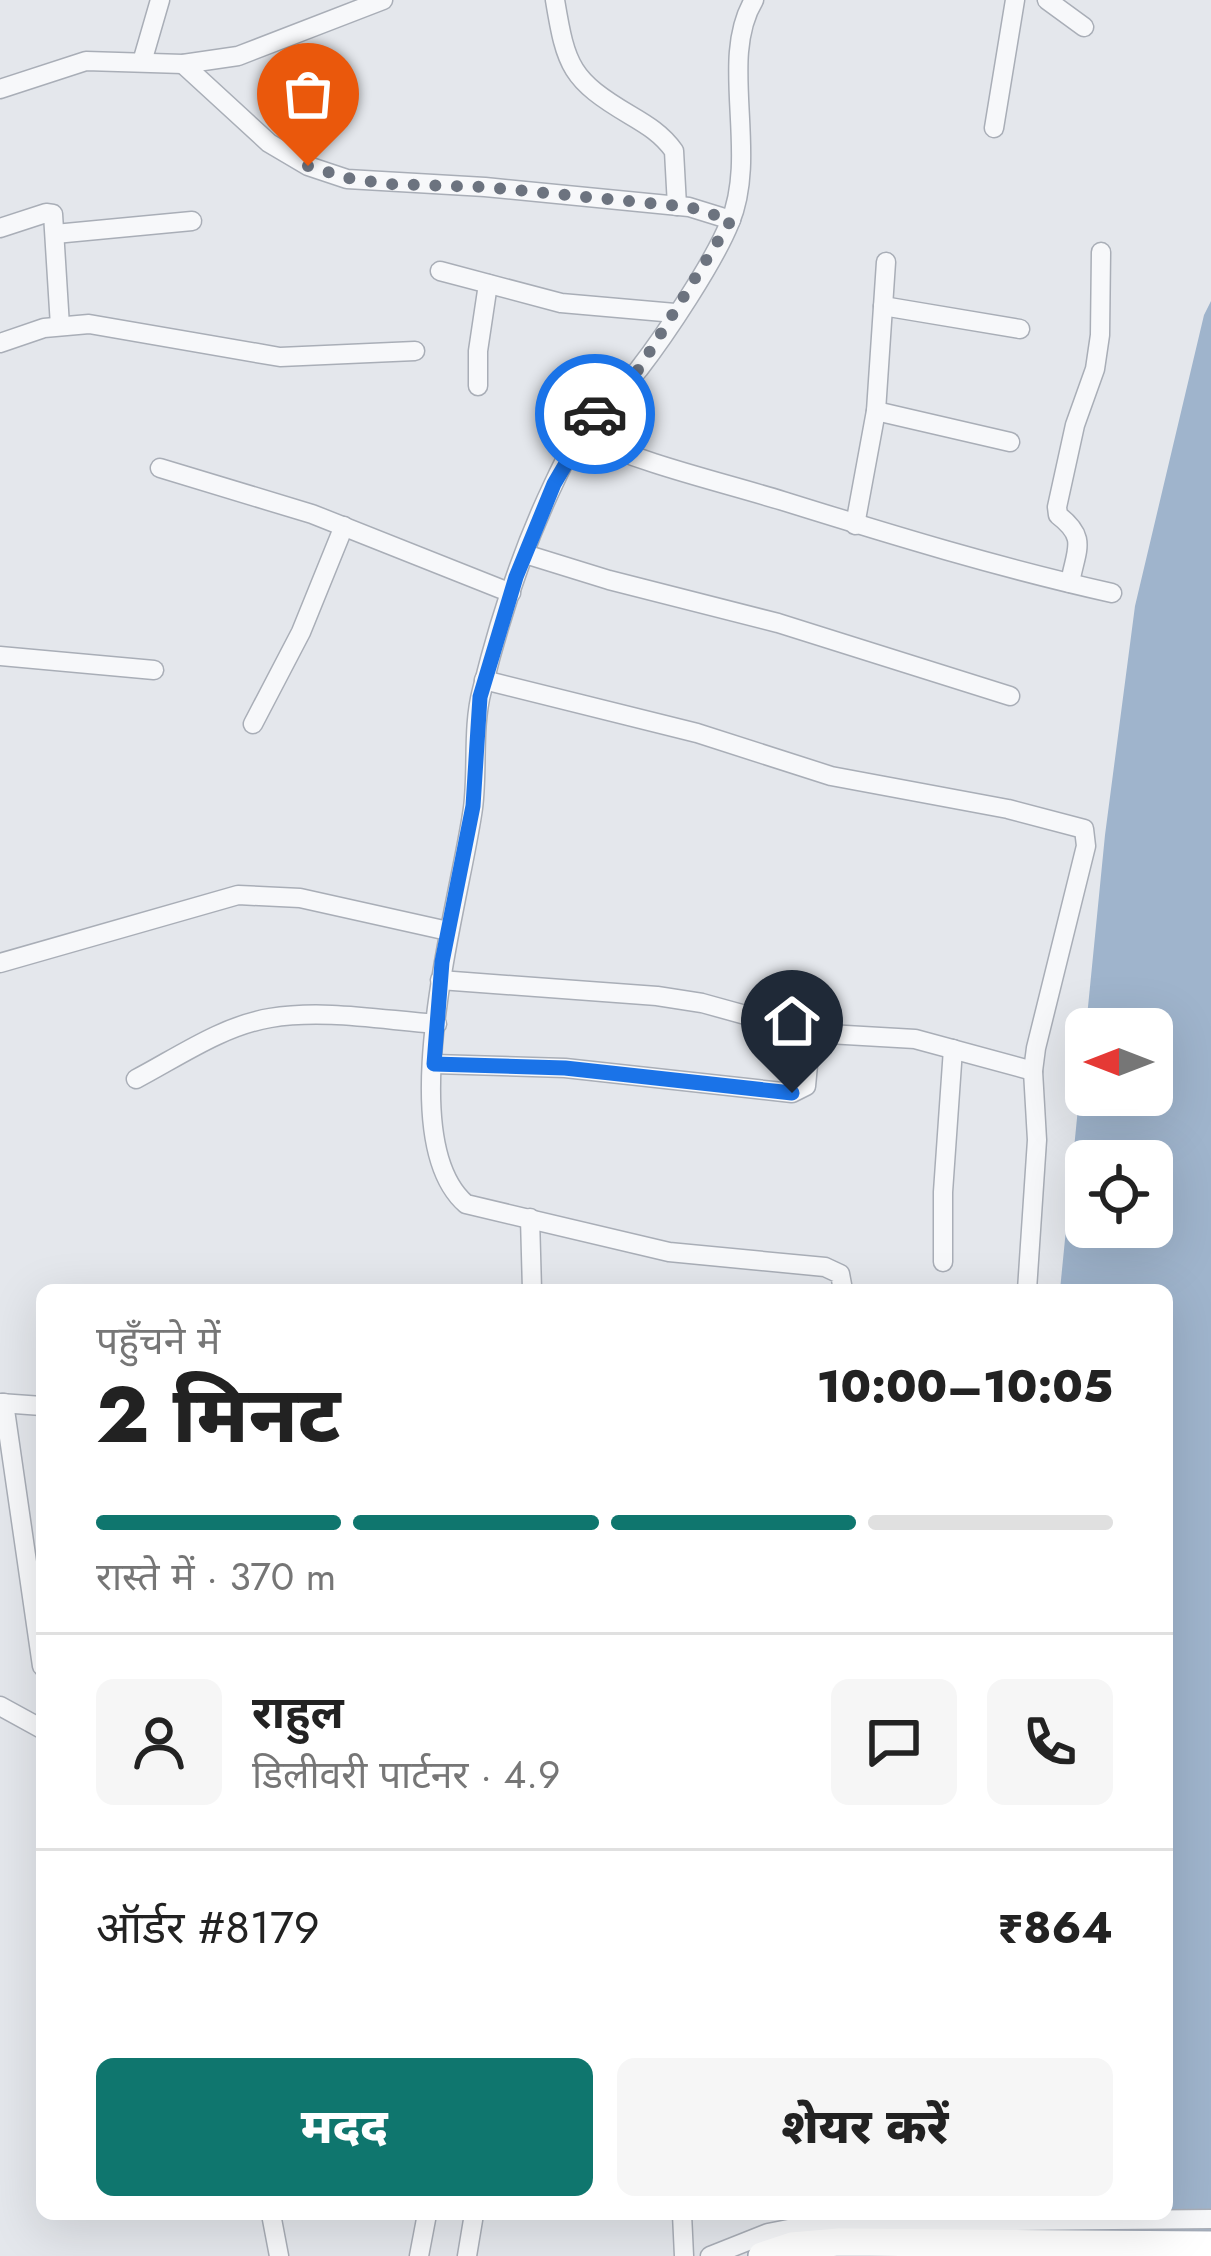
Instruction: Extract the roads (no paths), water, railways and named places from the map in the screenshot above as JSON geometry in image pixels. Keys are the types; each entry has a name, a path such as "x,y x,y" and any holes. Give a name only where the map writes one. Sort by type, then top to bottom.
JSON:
{"main road":[{"path":"762,2256 792,2246 839,2242 1211,2245"}],"street":[{"path":"142,62 160,0"},
{"path":"0,88 86,61 183,64 238,56 383,0"},
{"path":"555,0 561,35 579,79 592,92 653,128 674,151 676,206"},
{"path":"754,0 739,31 742,160 731,220 639,369 580,435 525,554 484,680 473,806 440,980 433,1135 442,1175 453,1193 480,1209 669,1252 825,1267 840,1274 842,1284"},
{"path":"994,128 1015,0"},
{"path":"1047,0 1084,27"},
{"path":"183,64 268,143 308,166 347,178 676,206 731,220"},
{"path":"0,228 53,214 60,326"},
{"path":"55,234 192,221"},
{"path":"1070,584 1078,533 1058,515 1057,507 1075,425 1095,369 1101,252"},
{"path":"855,525 876,411 886,262"},
{"path":"440,271 561,303 675,313"},
{"path":"478,386 488,284"},
{"path":"883,306 1020,329"},
{"path":"0,343 60,326 118,328 280,357 415,352"},
{"path":"876,411 1010,442"},
{"path":"580,435 644,462 855,525 1112,593"},
{"path":"160,468 344,526 511,593"},
{"path":"253,724 301,632 344,526"},
{"path":"525,554 778,623 1010,696"},
{"path":"0,656 154,670"},
{"path":"484,680 697,734 831,776 1008,809 1084,829 1086,846 1033,1071 1037,1140 1027,1284"},
{"path":"0,963 238,895 299,898 448,931"},
{"path":"440,980 657,996 702,1003 812,1033 915,1039 1033,1071"},
{"path":"136,1079 223,1033 266,1019 308,1014 436,1024"},
{"path":"434,1064 565,1068 792,1093 806,1086 812,1033"},
{"path":"943,1262 953,1048"},
{"path":"530,1218 532,1284"},
{"path":"36,1406 2,1403 36,1627"},
{"path":"0,1706 36,1726"},
{"path":"1173,2218 1211,2218"},
{"path":"273,2220 279,2256"},
{"path":"419,2256 426,2220"},
{"path":"467,2256 473,2220"},
{"path":"682,2220 685,2256"},
{"path":"710,2256 768,2233 819,2223 1054,2220"}],"water":[{"path":"1211,301 1211,2256 1011,2256 1014,2220 1173,2220 1173,1284 1061,1284 1065,1239 1065,1248 1173,1248 1173,1140 1075,1140 1077,1116 1173,1116 1173,1008 1088,1008 1135,606"}]}
